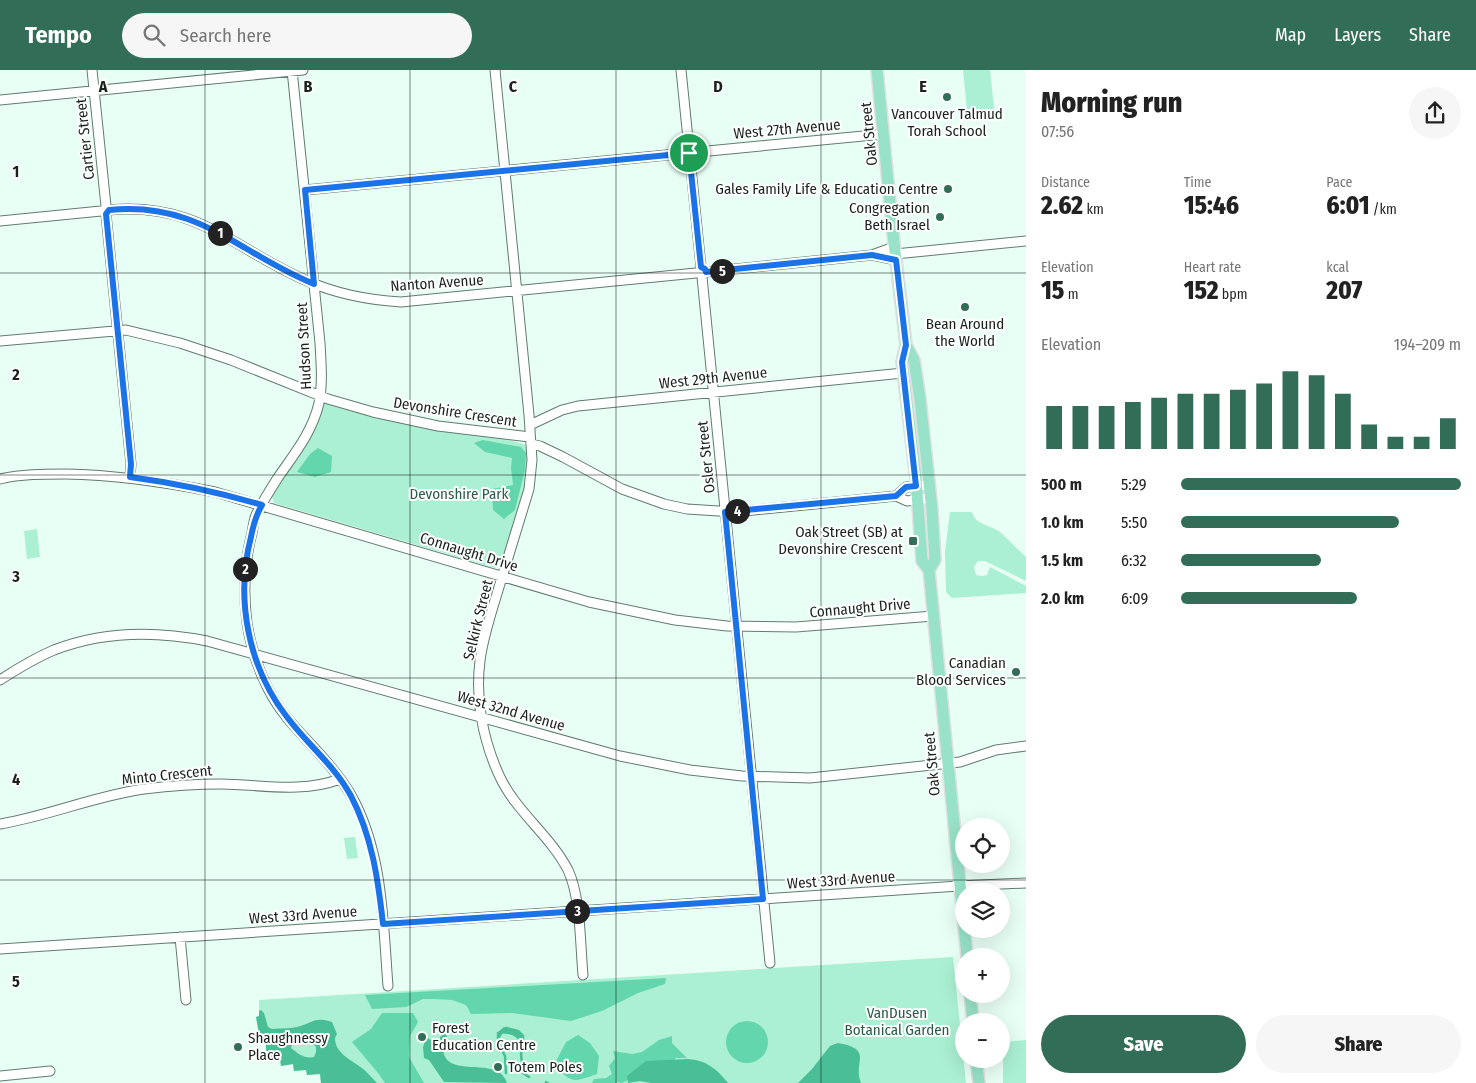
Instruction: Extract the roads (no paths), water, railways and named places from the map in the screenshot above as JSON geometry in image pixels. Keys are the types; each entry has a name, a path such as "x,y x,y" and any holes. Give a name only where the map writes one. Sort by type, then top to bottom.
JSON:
{"main road":[{"name":"Oak Street","path":"878,70 895,253 906,345 902,362 916,486 922,561 929,570 959,883"},
{"name":"Oak Street","path":"906,345 914,360 930,485 935,560 929,570"},
{"path":"977,1068 979,1083"}],"street":[{"name":"Cartier Street","path":"92,70 131,464 130,477"},
{"path":"0,100 302,70"},
{"name":"Selkirk Street","path":"495,70 530,425 532,474 529,490 490,616 480,661 479,682 482,718 489,750 499,776 511,797 546,838 568,870 574,889 583,975"},
{"name":"Osler Street","path":"681,70 770,963"},
{"name":"Hudson Street","path":"292,71 320,343 321,387 313,420 300,447 256,515 246,556 244,580 247,623 254,654 272,697 340,779 362,818 375,863 383,924 388,986"},
{"name":"West 27th Avenue","path":"305,190 884,134"},
{"name":"Nanton Avenue","path":"0,221 106,210 152,209 199,222 284,270 314,284 357,297 377,301 401,302 1026,241"},
{"name":"Devonshire Crescent","path":"0,342 118,330 126,330 180,342 231,360 320,396 408,421 531,440 622,489 643,498 687,509 725,512 896,496 907,501 931,498"},
{"name":"West 29th Avenue","path":"530,425 562,410 578,406 904,374"},
{"name":"Connaught Drive","path":"0,478 48,474 130,477 167,482 215,492 262,505 589,602 692,622 736,626 796,627 933,616"},
{"name":"Devonshire Crescent","path":"896,496 906,487 930,485"},
{"name":"West 32nd Avenue","path":"0,680 54,650 78,642 122,635 183,636 207,641 482,718 649,762 690,770 751,776 810,778 947,764 960,762 996,750 1026,746"},
{"name":"Minto Crescent","path":"0,824 18,821 106,796 143,789 220,784 281,788 306,787 340,779"},
{"name":"West 33rd Avenue","path":"1010,884 1026,883"},
{"name":"West 33rd Avenue","path":"0,949 955,886"},
{"path":"180,937 186,1000"},
{"path":"0,1076 50,1071"}],"waterway":[{"path":"506,1028 518,1031 523,1036 521,1054 523,1073 529,1077"},
{"path":"498,1033 498,1042 505,1056 506,1073"}],"place":[{"name":"Vancouver Talmud Torah School","path":"947,97"},
{"name":"Gales Family Life & Education Centre","path":"948,189"},
{"name":"Congregation Beth Israel","path":"940,217"},
{"name":"Bean Around the World","path":"965,307"},
{"name":"Oak Street (SB) at Devonshire Crescent","path":"913,541"},
{"name":"Canadian Blood Services","path":"1016,672"},
{"name":"Forest Education Centre","path":"422,1037"},
{"name":"Shaughnessy Place","path":"238,1047"},
{"name":"Totem Poles","path":"498,1067"}],"park label":[{"name":"Devonshire Park","path":"459,494"},
{"name":"VanDusen Botanical Garden","path":"897,1022"}]}
